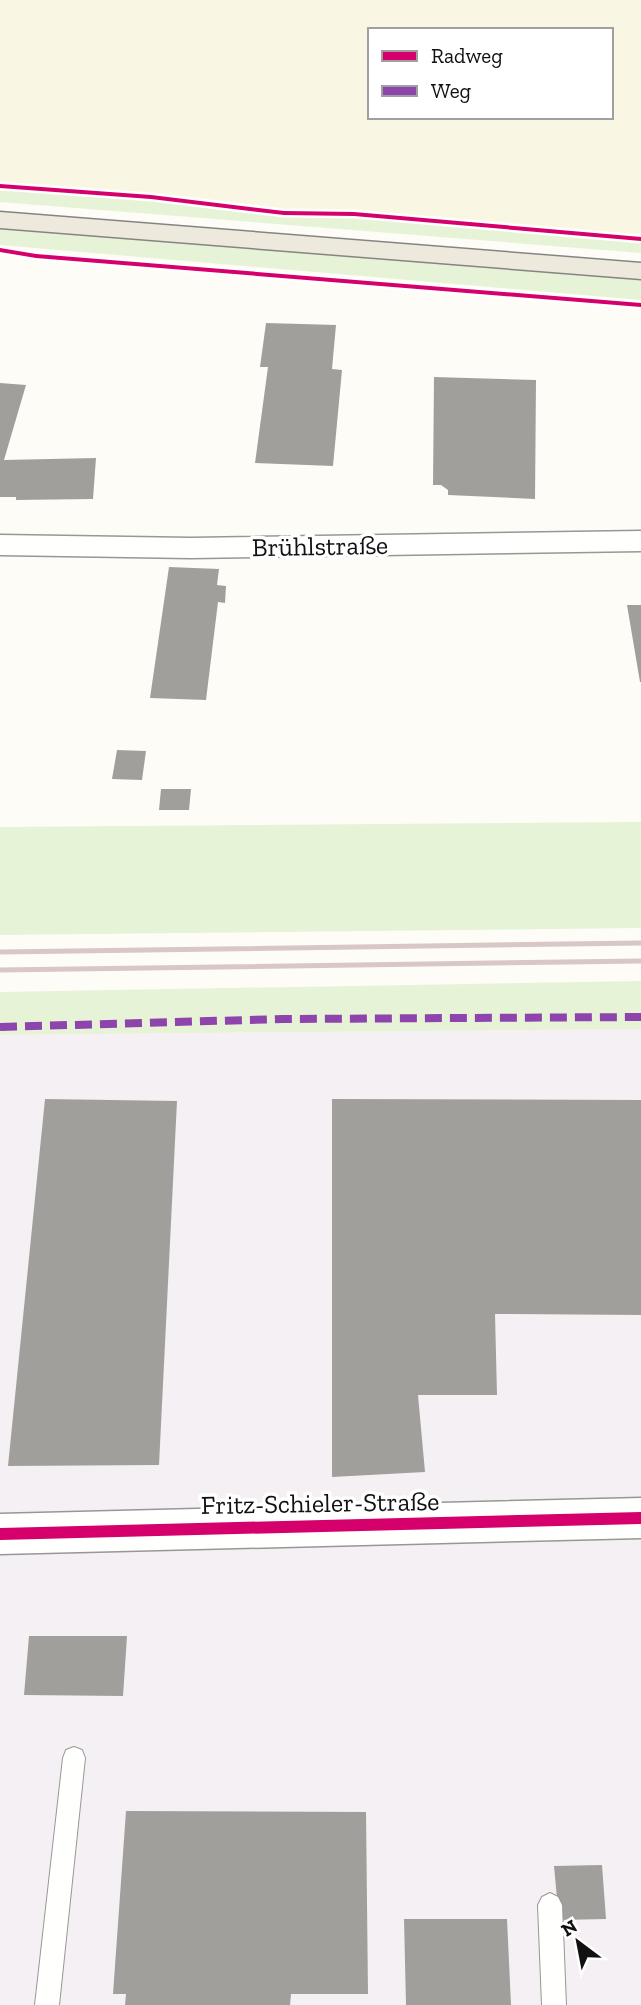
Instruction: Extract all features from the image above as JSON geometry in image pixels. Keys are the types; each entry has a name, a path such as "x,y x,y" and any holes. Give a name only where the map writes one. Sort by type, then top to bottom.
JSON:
{"main road":[{"path":"0,220 641,271"}],"street":[{"name":"Brühlstraße","path":"0,545 191,548 641,541"},
{"name":"Fritz-Schieler-Straße","path":"0,1534 641,1518"}],"lane":[{"path":"47,2005 74,1758"},
{"path":"550,1905 554,2005"}],"shaded area":[{"path":"0,0 641,0 641,239 354,214 284,213 151,197 0,186"},
{"path":"641,1029 641,2005 0,2005 0,1035"}],"green space":[{"path":"0,186 151,197 284,213 354,214 641,239 641,253 0,202"},
{"path":"0,225 641,276 641,300 0,245"},
{"path":"641,822 641,928 0,935 0,827"},
{"path":"641,981 641,1029 0,1035 0,992"}],"building":[{"path":"266,323 336,325 332,369 342,370 333,466 255,463 268,367 260,367"},
{"path":"434,377 536,380 535,499 448,495 448,490 441,485 433,485"},
{"path":"0,383 26,385 4,460 96,458 93,499 16,500 16,497 0,497"},
{"path":"169,567 219,569 217,585 226,586 225,603 218,602 206,700 150,698"},
{"path":"627,605 641,605 641,682 640,682"},
{"path":"117,750 146,751 142,780 112,779"},
{"path":"161,789 191,789 189,810 159,810"},
{"path":"45,1099 177,1101 159,1465 8,1466"},
{"path":"332,1099 641,1100 641,1315 495,1314 497,1395 418,1395 425,1472 332,1477"},
{"path":"29,1636 127,1636 123,1696 24,1695"},
{"path":"126,1811 366,1812 368,1994 291,1994 290,2005 125,2005 126,1994 113,1994"},
{"path":"602,1865 606,1919 559,1920 554,1866"},
{"path":"404,1919 507,1919 511,2005 406,2005"}],"railway":[{"path":"0,952 641,943"},
{"path":"0,970 641,961"}],"marked path":[{"path":"0,1027 283,1019 641,1017"}],"cycle path":[{"path":"0,186 151,197 284,213 354,214 641,239"},
{"path":"0,250 36,256 641,305"},
{"path":"0,1534 641,1518"}]}
